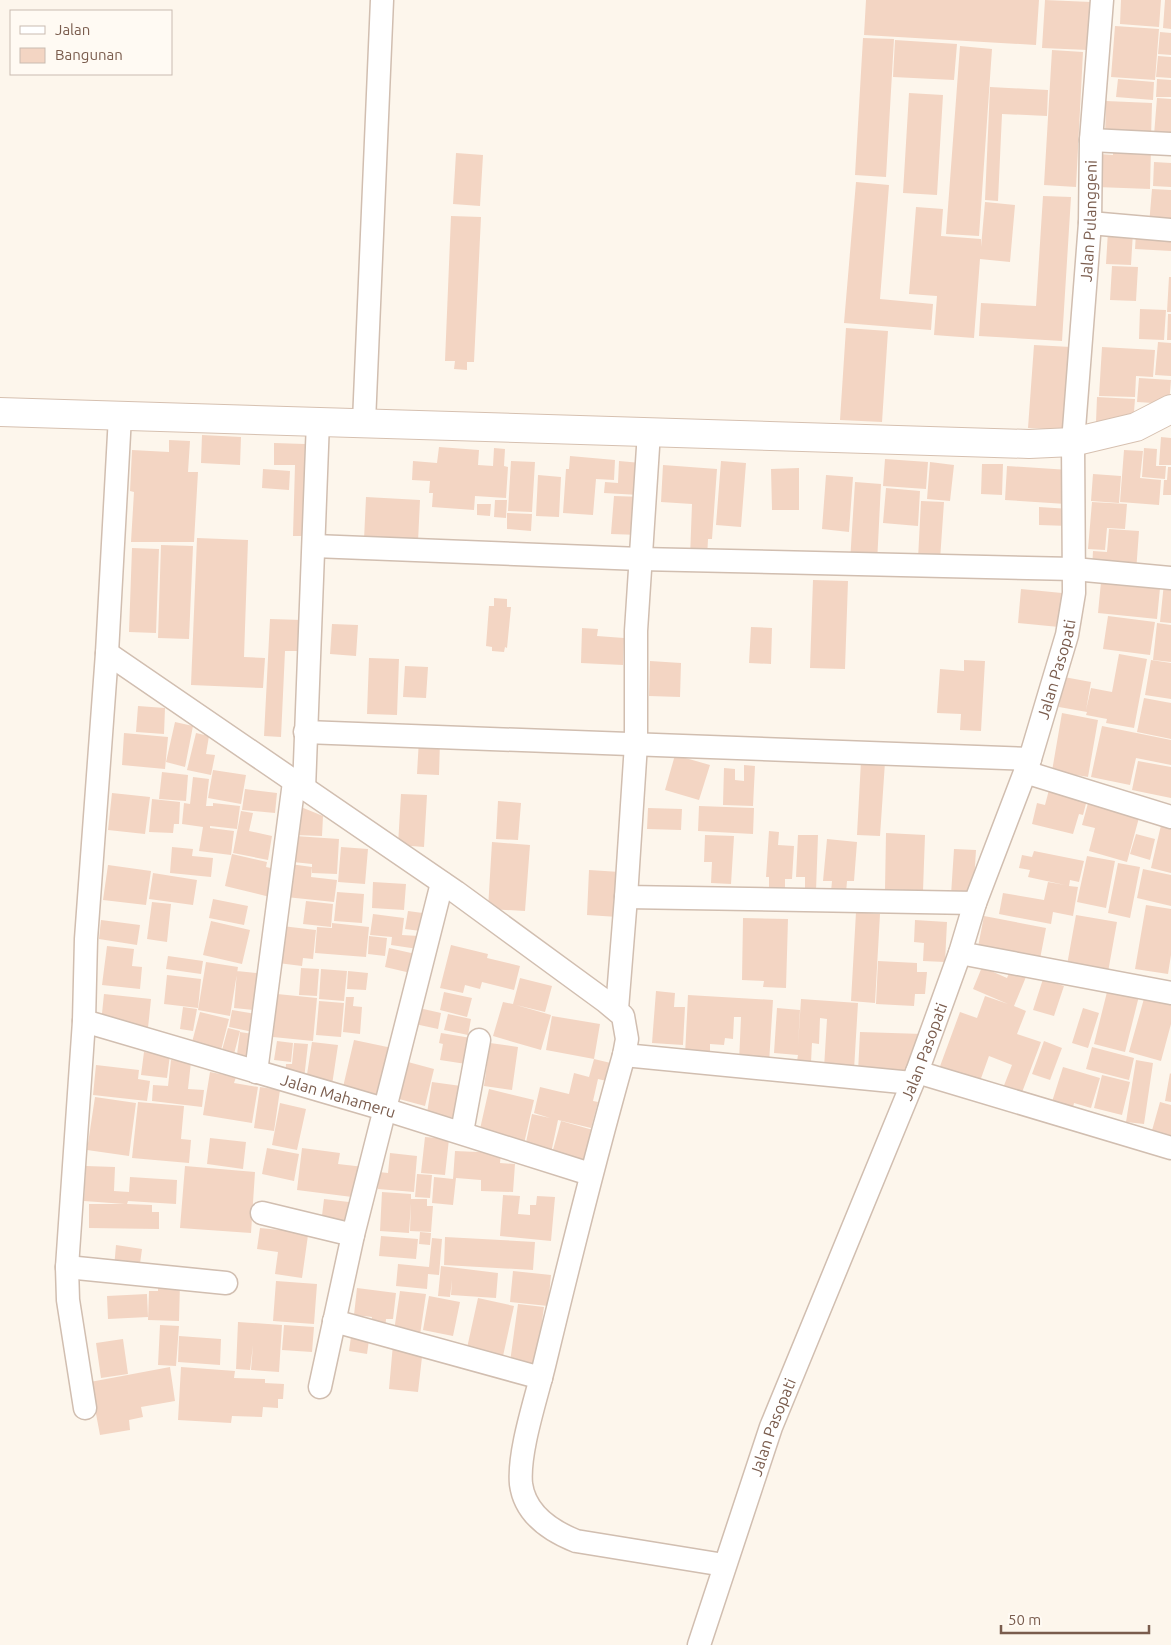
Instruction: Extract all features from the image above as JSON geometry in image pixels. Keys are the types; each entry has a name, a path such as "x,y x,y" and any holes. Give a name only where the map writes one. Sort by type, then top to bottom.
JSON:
{"main road":[{"path":"0,412 1029,444 1073,442 1136,426 1171,409"}],"street":[{"path":"364,422 382,0"},
{"name":"Jalan Pulanggeni","path":"1073,442 1090,224 1091,140 1102,0"},
{"path":"1091,140 1171,144"},
{"path":"1090,224 1171,230"},
{"path":"85,1408 69,1309 67,1267 84,1021 86,939 107,653 120,416"},
{"path":"256,1072 299,785 305,732 318,421"},
{"path":"617,1009 636,744 636,631 648,432"},
{"name":"Jalan Pasopati","path":"698,1645 770,1426 914,1078 960,953 974,903 1027,765 1067,635 1074,593 1073,442"},
{"path":"314,546 640,559 1074,569 1171,578"},
{"path":"107,653 442,883 617,1009 623,1016 627,1039 624,1055 590,1174 522,1457 521,1485 530,1507 541,1522 560,1535 576,1541 724,1564"},
{"path":"305,732 636,744 1027,765 1171,817"},
{"path":"320,1387 353,1235 442,883"},
{"path":"626,898 974,903"},
{"path":"960,953 1171,993"},
{"name":"Jalan Mahameru","path":"84,1021 462,1132 590,1174"},
{"path":"462,1132 479,1040"},
{"path":"624,1055 914,1078 1171,1148"},
{"path":"262,1213 353,1235"},
{"path":"67,1267 226,1283"},
{"path":"334,1321 541,1378"}],"building":[{"path":"866,0 1039,0 1036,45 864,35"},
{"path":"1045,0 1091,2 1088,50 1042,48"},
{"path":"1121,0 1161,0 1159,27 1120,24"},
{"path":"1165,0 1171,0 1171,29 1163,28"},
{"path":"1115,26 1159,29 1155,80 1111,77"},
{"path":"1160,32 1171,33 1171,55 1158,54"},
{"path":"863,38 894,39 886,177 855,175"},
{"path":"895,40 957,44 954,80 893,77"},
{"path":"960,46 992,49 979,236 946,234"},
{"path":"1052,50 1083,52 1076,187 1044,185"},
{"path":"1158,56 1171,57 1171,78 1156,77"},
{"path":"1118,79 1154,82 1153,100 1116,97"},
{"path":"1157,79 1171,80 1171,97 1156,97"},
{"path":"990,87 1048,90 1047,116 1002,114 998,201 985,200"},
{"path":"909,93 943,95 937,195 903,193"},
{"path":"1157,98 1171,99 1171,137 1154,135"},
{"path":"1106,101 1152,103 1151,138 1105,137"},
{"path":"1113,146 1151,147 1150,189 1097,187 1099,154 1113,155"},
{"path":"456,153 483,155 480,206 453,204"},
{"path":"1154,162 1171,163 1171,187 1153,186"},
{"path":"856,182 889,185 880,299 933,304 931,330 844,323"},
{"path":"1152,189 1171,190 1171,227 1149,225"},
{"path":"1043,196 1071,197 1062,341 979,336 981,303 1036,306"},
{"path":"985,202 1015,205 1010,262 980,259 974,338 934,335 937,296 909,294 916,207 943,209 941,236 981,239 981,247"},
{"path":"451,216 481,217 474,362 467,362 467,370 454,369 455,361 445,361"},
{"path":"1108,231 1133,232 1131,265 1106,264"},
{"path":"1136,233 1171,235 1171,251 1135,249"},
{"path":"1112,266 1138,267 1136,301 1110,300"},
{"path":"1169,277 1171,277 1171,312 1167,312"},
{"path":"1140,309 1166,310 1164,340 1139,339"},
{"path":"1168,314 1171,314 1171,340 1167,340"},
{"path":"846,328 888,331 882,422 840,420"},
{"path":"1158,342 1171,343 1171,376 1155,375"},
{"path":"1034,345 1071,347 1065,430 1028,428"},
{"path":"1102,347 1155,350 1153,377 1136,376 1135,397 1099,396"},
{"path":"1139,378 1171,380 1169,404 1137,402"},
{"path":"1097,397 1135,399 1133,425 1096,422"},
{"path":"202,435 241,437 240,465 201,463"},
{"path":"1161,437 1171,438 1171,465 1159,465"},
{"path":"169,440 190,441 188,472 198,472 194,542 131,542 134,492 130,491 132,450 169,452"},
{"path":"274,443 305,444 303,536 293,536 295,465 274,465"},
{"path":"439,447 479,450 478,465 493,466 494,448 505,449 504,466 508,467 506,498 475,496 474,510 432,507 433,493 429,493 430,481 412,480 413,461 437,463"},
{"path":"1144,448 1157,449 1156,466 1166,466 1165,479 1142,477"},
{"path":"1124,450 1143,451 1140,478 1161,480 1159,505 1120,502"},
{"path":"570,456 615,460 614,480 596,479 593,515 563,513 566,469 569,469"},
{"path":"885,459 928,462 926,489 883,486"},
{"path":"511,461 535,462 532,512 508,511"},
{"path":"619,461 641,463 639,495 604,493 605,482 618,483"},
{"path":"721,461 746,463 741,527 716,525"},
{"path":"930,462 954,465 950,501 927,499"},
{"path":"982,464 1003,464 1002,495 981,494"},
{"path":"663,465 717,469 712,539 708,539 707,559 690,558 692,504 661,502"},
{"path":"1007,466 1069,470 1066,504 1005,500"},
{"path":"1168,467 1171,467 1171,495 1163,495 1164,480 1167,480"},
{"path":"799,468 799,510 772,510 771,469"},
{"path":"263,469 290,471 289,490 262,488"},
{"path":"1093,474 1121,476 1119,503 1091,501"},
{"path":"538,475 561,477 559,517 536,516"},
{"path":"826,475 853,477 849,532 822,529"},
{"path":"855,482 881,484 877,563 850,562"},
{"path":"886,488 920,491 918,526 883,523"},
{"path":"614,496 643,497 640,535 611,534"},
{"path":"366,497 420,500 418,542 364,540"},
{"path":"495,500 507,500 506,518 494,517"},
{"path":"921,501 944,502 940,560 918,559"},
{"path":"1092,502 1127,504 1125,529 1107,528 1105,550 1088,549"},
{"path":"477,504 491,504 490,516 477,515"},
{"path":"1039,507 1070,509 1069,526 1039,525"},
{"path":"507,513 532,514 531,531 507,529"},
{"path":"1109,529 1139,531 1136,572 1092,569 1093,551 1107,552"},
{"path":"197,538 248,540 244,657 265,658 263,688 191,685"},
{"path":"161,545 193,546 189,639 158,638"},
{"path":"132,548 159,549 156,633 129,632"},
{"path":"813,580 848,581 845,669 810,668"},
{"path":"1101,582 1160,588 1157,619 1098,613"},
{"path":"1164,583 1171,584 1171,623 1160,622"},
{"path":"1021,589 1062,593 1059,627 1018,623"},
{"path":"494,598 507,599 507,607 511,607 507,648 505,647 504,652 492,651 492,647 486,646 489,606 494,606"},
{"path":"1108,616 1155,622 1150,655 1103,649"},
{"path":"270,619 302,620 300,651 285,651 281,737 264,736"},
{"path":"1157,623 1171,625 1171,662 1153,660"},
{"path":"332,624 358,625 356,656 330,654"},
{"path":"751,627 772,628 771,664 749,663"},
{"path":"582,628 598,629 597,636 624,638 623,665 581,663"},
{"path":"1119,654 1147,659 1134,728 1106,723 1107,719 1086,715 1087,712 1059,707 1064,677 1091,682 1086,710 1091,688 1112,692"},
{"path":"369,658 399,659 397,715 367,714"},
{"path":"964,660 985,661 981,731 960,730 961,714 937,713 940,669 964,671"},
{"path":"1151,660 1171,663 1171,699 1145,695"},
{"path":"650,661 681,663 680,697 649,696"},
{"path":"405,666 428,667 426,698 403,697"},
{"path":"1144,698 1171,703 1171,739 1137,732"},
{"path":"138,706 165,708 164,734 136,732"},
{"path":"1062,713 1098,720 1088,777 1052,771"},
{"path":"175,722 193,726 185,767 166,762"},
{"path":"1102,726 1171,740 1171,765 1136,758 1130,785 1091,777"},
{"path":"124,733 168,737 165,769 122,765"},
{"path":"196,733 209,736 206,754 215,755 211,775 187,770"},
{"path":"419,739 440,741 439,775 417,774"},
{"path":"675,755 710,765 699,800 665,790"},
{"path":"861,761 885,762 880,836 857,835"},
{"path":"1138,761 1171,767 1171,798 1132,790"},
{"path":"744,765 755,766 753,806 723,805 724,768 735,769 735,780 744,781"},
{"path":"213,770 246,775 241,804 208,798"},
{"path":"162,772 188,775 186,801 159,799"},
{"path":"193,777 209,779 206,806 213,806 213,803 240,806 237,829 210,826 210,828 234,831 231,855 199,851 203,827 182,824 184,803 190,804"},
{"path":"1050,786 1088,796 1083,815 1079,814 1073,834 1032,824 1037,803 1045,805"},
{"path":"245,789 277,793 275,813 242,810"},
{"path":"112,793 150,797 145,834 108,830"},
{"path":"401,794 427,795 424,847 398,845"},
{"path":"1090,796 1140,814 1127,862 1089,851 1095,828 1082,825"},
{"path":"152,799 180,802 179,824 174,824 173,833 149,832"},
{"path":"498,801 521,803 518,840 496,839"},
{"path":"296,805 323,816 322,836 294,835"},
{"path":"699,806 754,808 753,834 698,831"},
{"path":"648,808 682,809 681,830 647,829"},
{"path":"241,811 253,813 249,831 272,836 268,860 233,853"},
{"path":"1162,821 1171,823 1171,873 1151,868"},
{"path":"769,831 779,832 778,845 794,846 792,879 785,879 785,888 769,887 769,877 766,877"},
{"path":"886,833 925,835 923,891 885,889"},
{"path":"1136,834 1155,839 1150,860 1130,854"},
{"path":"705,835 734,836 731,884 711,883 712,862 704,862"},
{"path":"798,835 818,835 816,891 805,890 805,877 796,877"},
{"path":"295,836 339,839 337,874 312,873 312,864 293,862"},
{"path":"827,839 857,842 854,881 847,881 846,893 831,892 832,881 823,881"},
{"path":"492,842 530,845 525,911 488,909"},
{"path":"172,847 193,849 192,856 213,858 211,877 170,873"},
{"path":"341,847 368,849 365,884 338,882"},
{"path":"954,849 976,850 973,897 951,895"},
{"path":"1034,851 1084,861 1079,882 1070,880 1069,886 1078,887 1073,916 1053,912 1051,924 999,914 1003,893 1044,900 1048,882 1065,885 1028,877 1030,870 1019,868 1022,855 1032,857"},
{"path":"232,854 267,862 266,867 280,870 274,898 225,886"},
{"path":"1087,856 1115,861 1106,908 1077,902"},
{"path":"1118,863 1140,867 1130,918 1108,913"},
{"path":"290,864 312,867 311,877 337,880 334,902 286,897"},
{"path":"108,865 151,871 146,905 103,900"},
{"path":"1143,869 1171,875 1171,906 1137,898"},
{"path":"589,870 620,872 618,917 587,915"},
{"path":"153,873 197,880 193,905 149,899"},
{"path":"373,882 406,884 404,910 372,908"},
{"path":"337,892 364,894 362,923 334,921"},
{"path":"213,899 248,906 244,925 209,918"},
{"path":"306,901 333,904 331,927 303,924"},
{"path":"152,902 171,904 167,942 147,939"},
{"path":"1146,905 1171,909 1171,955 1168,974 1135,969"},
{"path":"408,911 430,914 428,932 405,929"},
{"path":"856,912 880,914 875,1003 851,1001"},
{"path":"373,914 404,918 402,935 419,936 418,949 391,945 392,937 370,935"},
{"path":"1076,915 1117,922 1108,972 1067,965"},
{"path":"984,916 1046,928 1039,964 977,952"},
{"path":"743,918 788,919 786,988 763,987 764,981 742,980"},
{"path":"101,920 140,925 137,945 99,939"},
{"path":"915,920 947,922 945,962 923,961 924,943 914,942"},
{"path":"211,921 250,930 242,964 203,955"},
{"path":"332,923 369,927 366,957 315,953 317,927 332,928"},
{"path":"282,926 316,930 313,959 303,958 302,966 278,963"},
{"path":"369,936 387,938 385,956 368,954"},
{"path":"451,945 488,954 487,958 520,966 514,990 482,982 480,989 465,985 463,993 440,988"},
{"path":"107,946 134,949 132,966 142,967 140,989 102,985"},
{"path":"389,948 420,955 415,974 385,967"},
{"path":"168,956 203,961 201,974 166,969"},
{"path":"878,961 917,963 917,972 927,972 925,994 915,994 914,1006 876,1004"},
{"path":"206,962 238,967 230,1016 198,1010"},
{"path":"1012,966 1028,972 1014,1006 1026,1011 1017,1034 1041,1042 1021,1095 1003,1088 1012,1065 989,1056 979,1084 939,1069 960,1012 977,1018 985,996 1008,1004 973,989 982,967 1007,978"},
{"path":"301,968 319,969 317,996 299,995"},
{"path":"321,969 347,971 344,1001 319,999"},
{"path":"237,971 266,974 262,1011 234,1008"},
{"path":"348,971 368,973 366,990 347,989"},
{"path":"167,975 201,979 198,1008 164,1004"},
{"path":"520,978 552,986 545,1012 516,1005 551,1015 541,1050 493,1036 503,1002 513,1004"},
{"path":"1043,979 1064,986 1054,1016 1033,1010"},
{"path":"1108,988 1139,996 1125,1052 1094,1044"},
{"path":"656,991 675,993 674,1007 685,1007 683,1045 652,1043"},
{"path":"444,992 472,998 467,1017 440,1010"},
{"path":"104,994 151,999 148,1028 101,1023"},
{"path":"277,994 317,998 313,1041 273,1037"},
{"path":"688,995 773,1000 769,1063 739,1062 741,1017 734,1017 733,1039 725,1038 724,1045 710,1044 710,1056 685,1055"},
{"path":"1145,995 1171,1003 1171,1024 1161,1061 1129,1052"},
{"path":"346,997 354,997 353,1006 362,1007 360,1034 343,1032"},
{"path":"801,999 858,1003 854,1070 824,1068 827,1019 820,1018 819,1044 812,1043 811,1062 797,1061 798,1055 774,1053 777,1008 800,1010 798,1046"},
{"path":"319,1001 344,1003 341,1037 316,1035"},
{"path":"183,1007 197,1009 193,1031 180,1029"},
{"path":"419,1008 441,1013 438,1029 415,1024"},
{"path":"1083,1008 1099,1013 1088,1048 1072,1043"},
{"path":"232,1010 256,1014 253,1032 229,1027"},
{"path":"200,1012 229,1019 220,1054 191,1046"},
{"path":"448,1014 471,1019 468,1035 444,1030"},
{"path":"552,1016 600,1024 594,1059 546,1050"},
{"path":"228,1028 240,1031 233,1058 221,1054"},
{"path":"240,1032 259,1035 255,1065 236,1062"},
{"path":"860,1032 923,1034 910,1075 858,1072"},
{"path":"441,1033 471,1038 466,1064 440,1060 443,1044 439,1043"},
{"path":"354,1040 397,1049 386,1097 343,1087"},
{"path":"277,1041 293,1043 291,1062 274,1060"},
{"path":"1044,1041 1062,1048 1050,1080 1032,1074"},
{"path":"312,1042 338,1045 332,1085 306,1081"},
{"path":"294,1043 308,1044 304,1079 285,1076 286,1064 292,1064"},
{"path":"490,1043 518,1047 512,1090 484,1086"},
{"path":"1092,1047 1134,1058 1129,1080 1086,1069"},
{"path":"144,1052 170,1055 167,1078 141,1075"},
{"path":"594,1059 615,1064 611,1082 598,1079 593,1101 598,1102 591,1128 558,1120 551,1153 525,1147 532,1114 550,1118 534,1113 540,1087 569,1094 574,1073 589,1077"},
{"path":"171,1060 191,1062 188,1089 204,1090 202,1107 152,1101 153,1085 168,1086"},
{"path":"1136,1060 1153,1063 1144,1124 1126,1122"},
{"path":"408,1062 434,1069 425,1106 399,1099"},
{"path":"96,1065 139,1070 138,1079 150,1081 147,1101 93,1095"},
{"path":"1063,1067 1100,1078 1091,1108 1074,1103 1072,1112 1051,1105"},
{"path":"210,1072 236,1077 234,1083 258,1087 252,1123 203,1115"},
{"path":"1171,1074 1171,1102 1165,1101"},
{"path":"1102,1075 1130,1082 1122,1115 1094,1108"},
{"path":"432,1082 461,1086 456,1118 427,1113"},
{"path":"260,1087 280,1090 274,1131 254,1128"},
{"path":"489,1089 534,1100 523,1148 500,1142 502,1134 480,1129"},
{"path":"95,1097 136,1103 129,1156 87,1150"},
{"path":"138,1102 184,1106 181,1139 191,1140 189,1163 132,1158"},
{"path":"1160,1102 1171,1105 1171,1139 1151,1134"},
{"path":"280,1103 306,1109 297,1150 272,1145"},
{"path":"561,1121 593,1130 583,1165 551,1157"},
{"path":"425,1137 449,1139 445,1175 421,1173"},
{"path":"210,1138 246,1142 243,1169 207,1164"},
{"path":"267,1148 299,1154 294,1181 262,1174"},
{"path":"302,1148 340,1153 338,1164 364,1167 360,1198 297,1190"},
{"path":"455,1151 501,1153 500,1163 515,1164 513,1192 481,1191 481,1180 456,1178 453,1205 432,1203 434,1177 453,1179"},
{"path":"390,1153 417,1156 414,1192 378,1189 379,1172 388,1173"},
{"path":"86,1166 115,1167 114,1191 129,1192 130,1177 177,1180 176,1204 128,1201 127,1204 152,1205 152,1212 159,1212 159,1229 89,1228 89,1204 125,1204 84,1201"},
{"path":"185,1166 255,1172 251,1233 180,1228"},
{"path":"417,1174 432,1175 430,1198 415,1197"},
{"path":"382,1192 411,1194 411,1199 427,1199 427,1206 433,1206 431,1232 410,1231 411,1203 409,1233 380,1231"},
{"path":"503,1195 520,1196 518,1214 530,1215 530,1205 536,1205 537,1196 555,1197 551,1241 500,1236"},
{"path":"324,1199 357,1203 354,1229 321,1224"},
{"path":"281,1224 309,1228 302,1278 275,1274 278,1252 257,1249 260,1228 280,1230"},
{"path":"420,1232 431,1233 430,1245 419,1244"},
{"path":"381,1236 418,1239 416,1259 379,1256"},
{"path":"445,1237 535,1242 533,1270 444,1265"},
{"path":"432,1238 442,1239 439,1275 428,1274 427,1289 396,1286 398,1264 429,1267"},
{"path":"116,1245 142,1249 139,1271 114,1268"},
{"path":"441,1266 498,1273 496,1298 451,1295 452,1280 450,1297 438,1296"},
{"path":"513,1271 551,1275 548,1306 510,1302"},
{"path":"276,1281 317,1284 314,1324 273,1321"},
{"path":"158,1282 180,1283 179,1321 148,1320 149,1291 158,1291"},
{"path":"357,1288 396,1293 393,1319 386,1319 385,1330 371,1329 372,1317 354,1315"},
{"path":"400,1291 426,1294 420,1335 394,1331"},
{"path":"147,1294 148,1317 108,1319 107,1296"},
{"path":"429,1296 460,1302 453,1336 423,1330"},
{"path":"478,1298 514,1306 503,1356 467,1348"},
{"path":"518,1304 544,1307 536,1365 510,1362"},
{"path":"238,1322 282,1325 279,1372 251,1370 253,1345 250,1370 236,1369"},
{"path":"160,1325 179,1326 176,1366 158,1365"},
{"path":"284,1325 314,1327 312,1352 282,1350"},
{"path":"352,1330 370,1333 367,1354 349,1351"},
{"path":"179,1336 221,1339 220,1365 178,1362"},
{"path":"123,1339 128,1374 101,1378 96,1343"},
{"path":"393,1344 427,1358 422,1357 418,1392 389,1389"},
{"path":"170,1367 175,1401 141,1407 143,1417 129,1420 130,1430 100,1435 90,1382"},
{"path":"181,1367 235,1371 234,1378 265,1379 265,1383 284,1384 283,1399 278,1399 278,1408 263,1407 262,1417 232,1416 231,1423 178,1420"}]}
